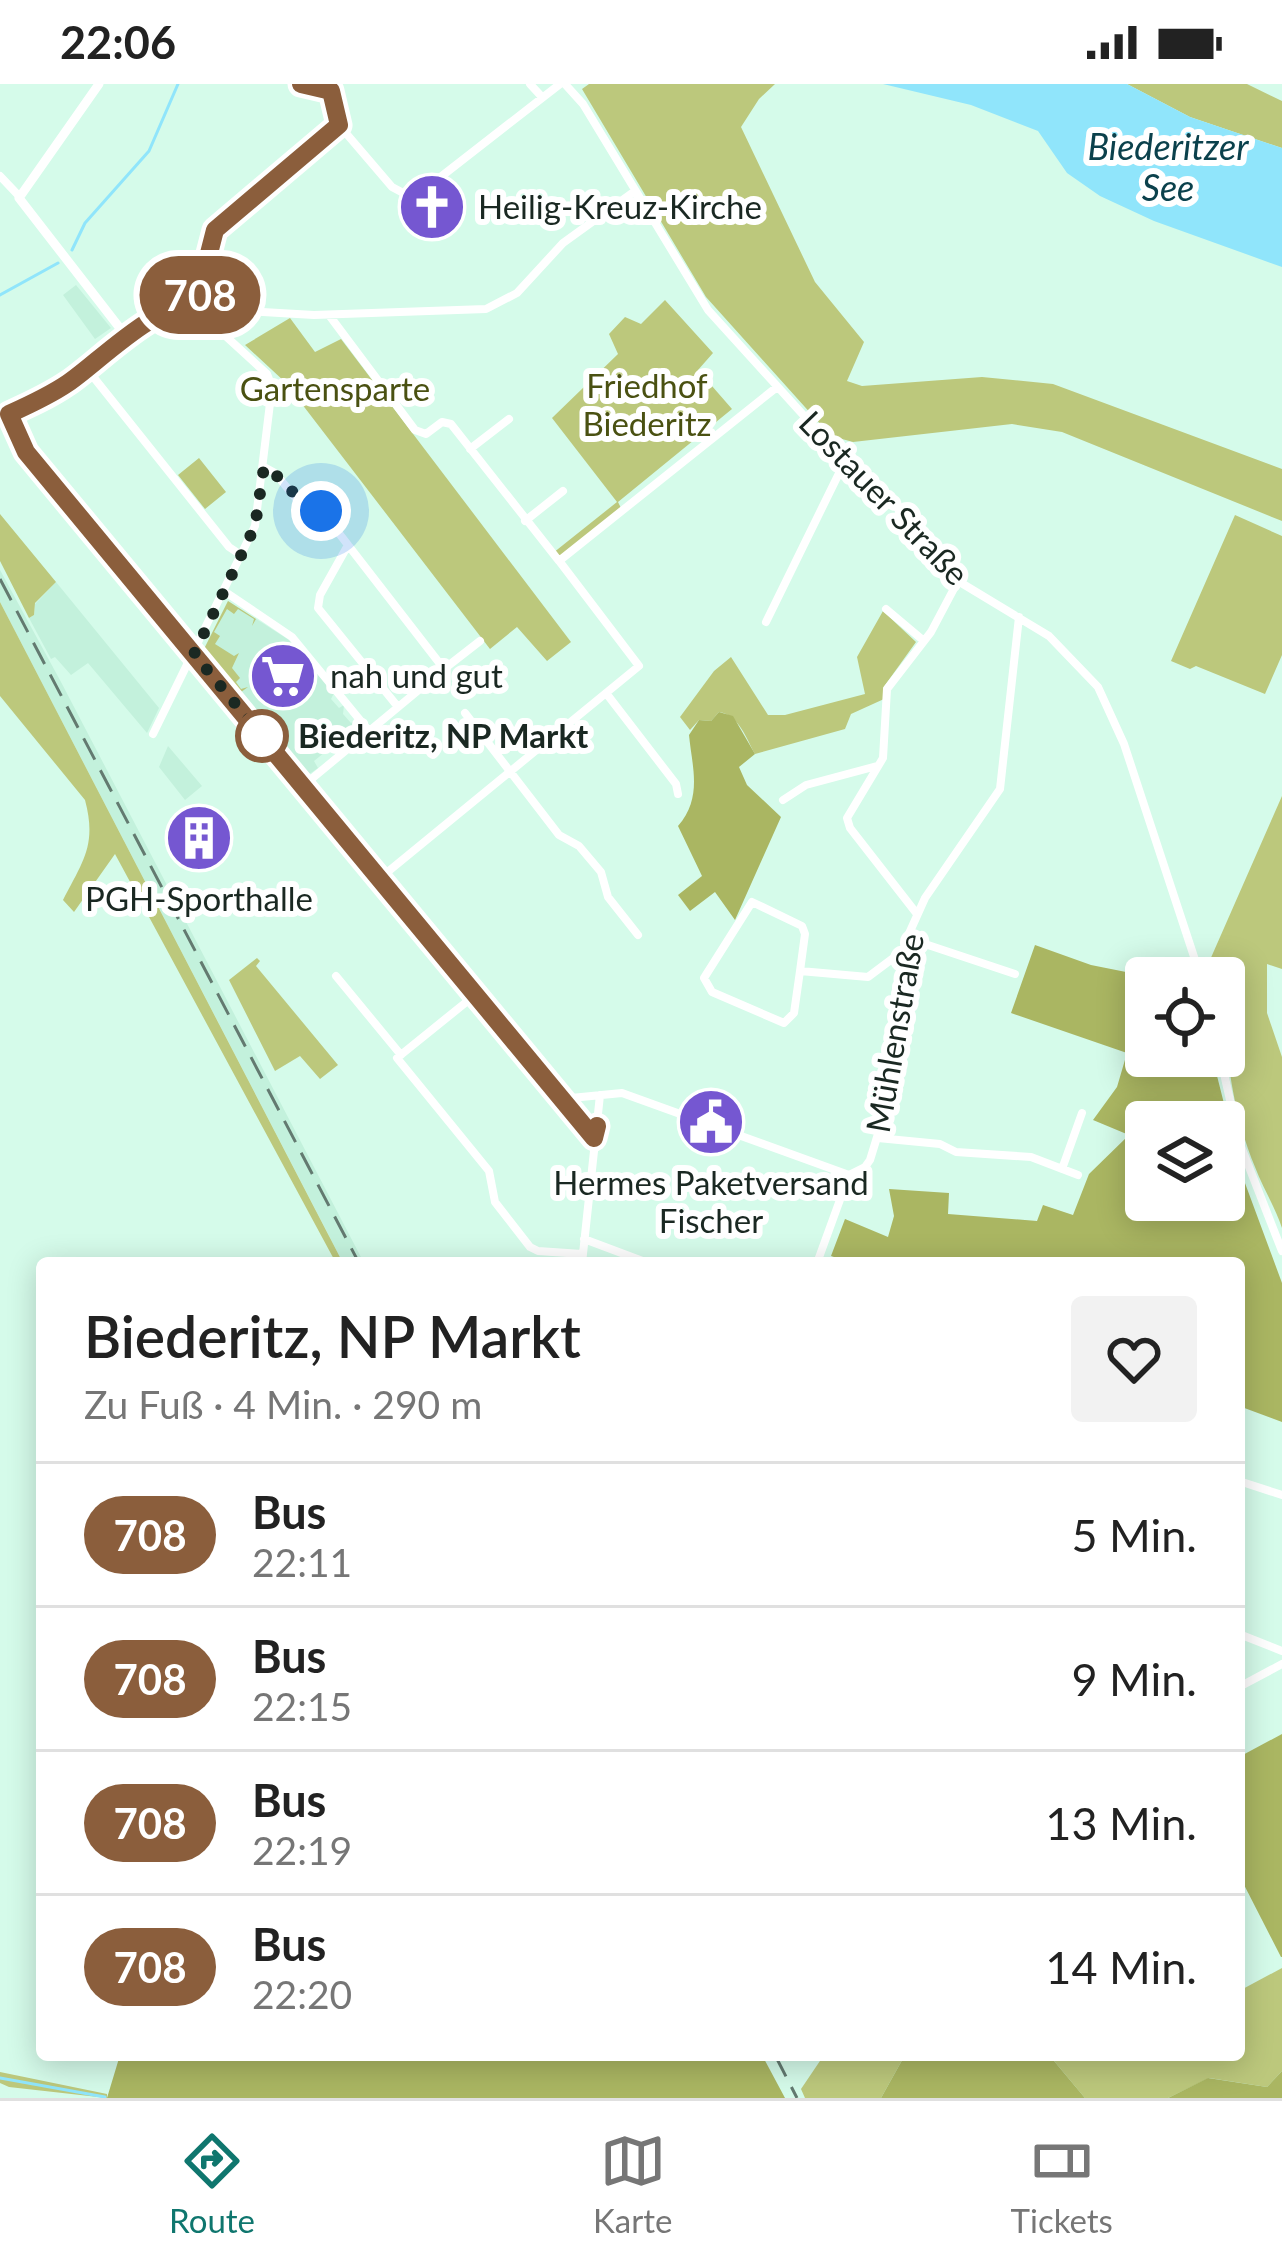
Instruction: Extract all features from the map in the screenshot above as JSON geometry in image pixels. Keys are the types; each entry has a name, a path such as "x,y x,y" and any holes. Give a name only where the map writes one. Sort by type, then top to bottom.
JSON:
{"street":[{"path":"19,196 99,84"},
{"path":"300,84 331,88 339,125 396,191 411,195 563,84"},
{"path":"530,84 542,97"},
{"name":"Lostauer Straße","path":"563,84 583,104 700,300 777,386 873,479 958,581 1057,644 1104,696 1160,846 1194,957"},
{"path":"195,308 215,230 339,125"},
{"path":"0,176 119,327 122,338"},
{"path":"594,1138 26,452 4,415 51,394 122,338 184,305 329,315 478,311 500,304 526,284 563,243 634,191"},
{"path":"153,734 256,522 264,467 271,380 195,308"},
{"path":"329,315 417,432 426,434 448,422 639,666 379,878"},
{"path":"87,369 241,556"},
{"path":"559,561 777,386"},
{"path":"470,449 509,419"},
{"path":"766,622 847,457"},
{"path":"264,467 298,501 321,511 444,669"},
{"path":"525,521 563,491"},
{"path":"348,545 320,595 318,608 398,707"},
{"path":"917,914 847,822 879,766 886,736 887,689 924,641 958,581"},
{"path":"224,591 297,642 369,730"},
{"path":"886,609 924,641"},
{"name":"Mühlenstraße","path":"819,1257 848,1175 865,1167 878,1138 896,1062 907,938 917,914 1000,789 1019,616"},
{"path":"303,786 480,640"},
{"path":"606,693 676,784 678,794"},
{"path":"465,712 560,835 579,846 601,872 608,897 638,935"},
{"path":"783,800 806,785 879,766"},
{"path":"752,902 802,926 800,970 794,1013 784,1023 712,992 704,978 752,902"},
{"path":"907,938 1016,974"},
{"path":"800,970 868,977 904,956"},
{"path":"336,976 401,1055"},
{"path":"475,995 397,1058 489,1171 498,1208 530,1247 577,1257"},
{"path":"1225,1077 1240,1144 1282,1251"},
{"path":"582,1257 600,1095"},
{"path":"561,1099 629,1095 848,1175"},
{"path":"1062,1169 1082,1113"},
{"path":"878,1138 940,1144 956,1152 1031,1157 1078,1175"},
{"path":"584,1239 632,1257"},
{"path":"1245,1483 1282,1495"},
{"path":"1245,1637 1282,1652"},
{"path":"1245,1684 1282,1664"}],"shaded area":[{"path":"76,285 111,328 95,339 63,295"},
{"path":"0,570 361,1257 340,1257 0,602"},
{"path":"56,582 159,708 147,733 88,663 71,675 55,657 51,659 29,618 35,604"},
{"path":"228,601 289,640 334,693 331,699 339,708 344,705 343,714 351,723 356,720 355,737 348,734 337,743 341,749 335,754 330,748 314,761 318,768 308,775 202,653"},
{"path":"168,746 202,786 185,800 159,767"}],"green space":[{"path":"589,84 775,84 741,127 815,282 864,342 847,381 862,386 982,377 1053,384 1282,469 1282,521 1062,432 1012,424 853,442 831,436 706,297 582,89"},
{"path":"1127,84 1247,84 1282,101 1282,148 1190,117"},
{"name":"Friedhof Biederitz","path":"665,300 713,353 698,370 732,409 559,557 553,553 617,502 552,418 618,354 609,334 625,317 641,324"},
{"name":"Gartensparte","path":"290,318 315,352 341,339 571,642 547,661 517,627 490,649 285,382 245,345"},
{"path":"199,458 226,492 205,509 178,475"},
{"path":"0,514 56,582 35,603 29,618 0,561"},
{"path":"1235,515 1282,536 1282,655 1265,694 1171,661"},
{"path":"228,601 256,619 252,626 254,619 238,609 234,614 227,609 214,632 220,636 215,644 234,656 239,653 232,668 241,689 248,687 237,695 202,653"},
{"path":"0,602 340,1257 333,1257 115,854 74,912 63,900 89,841 85,800 0,696"},
{"path":"883,611 916,642 883,688 884,699 851,714 845,729 755,754 741,728 726,714 699,720 690,730 680,717 714,671 731,657 768,715 865,694 857,657"},
{"path":"719,712 733,716 755,754 739,767 747,785 781,817 735,920 715,892 690,911 678,895 702,876 678,826 693,793 689,735 699,720 711,721"},
{"path":"1282,796 1282,969 1267,964 1267,1013 1282,1057 1282,1228 1255,1167 1245,1136 1245,1101 1235,1101 1231,1077 1245,1077 1245,957 1211,957"},
{"path":"1035,945 1125,972 1125,1052 1011,1013"},
{"path":"257,958 256,966 338,1065 320,1079 300,1056 275,1071 229,980"},
{"path":"1125,1060 1125,1077 1217,1077 1223,1101 1125,1101 1125,1133 1093,1120 1117,1087"},
{"path":"1125,1139 1125,1221 1245,1221 1245,1183 1282,1283 1282,1422 1245,1408 1245,1257 831,1256 845,1219 888,1237 894,1216 889,1189 949,1193 948,1214 1037,1221 1043,1205 1073,1215 1089,1174"},
{"path":"1282,1734 1282,1957 1245,1887 1245,1754"},
{"path":"1282,1968 1282,2071 1267,2087 1209,2078 1168,2098 1085,2098 1054,2061 1245,2061 1245,1988"},
{"path":"118,2061 765,2061 785,2098 107,2098"},
{"path":"820,2061 902,2061 881,2098 805,2098 801,2089"},
{"path":"902,2061 1054,2061 1085,2098 881,2098"},
{"path":"1282,2071 1282,2098 1168,2098 1208,2078 1267,2087"},
{"path":"0,2072 107,2094 107,2098 9,2087 0,2083"}],"water":[{"name":"Biederitzer See","path":"883,84 1127,84 1190,117 1282,148 1282,267 1154,221 1100,196 1067,173 1038,131 971,105"}],"waterway":[{"path":"72,250 85,223 149,151 178,84"},
{"path":"0,295 58,263"},
{"path":"0,2078 105,2097"}],"railway":[{"path":"0,579 356,1257"},
{"path":"778,2061 797,2098"}],"bus line":[{"name":"708","path":"301,84 331,91 339,125 215,230 195,308 184,305 163,313 122,338 68,383 9,414 13,430 26,452 594,1138 597,1126"}],"place":[{"name":"Heilig-Kreuz-Kirche","path":"432,207"},
{"name":"nah und gut","path":"283,676"},
{"name":"Biederitz, NP Markt","path":"262,736"},
{"name":"PGH-Sporthalle","path":"199,838"},
{"name":"Hermes Paketversand Fischer","path":"711,1122"}],"route":[{"path":"262,736 194,654 255,526 264,467 298,501 321,511"}]}
